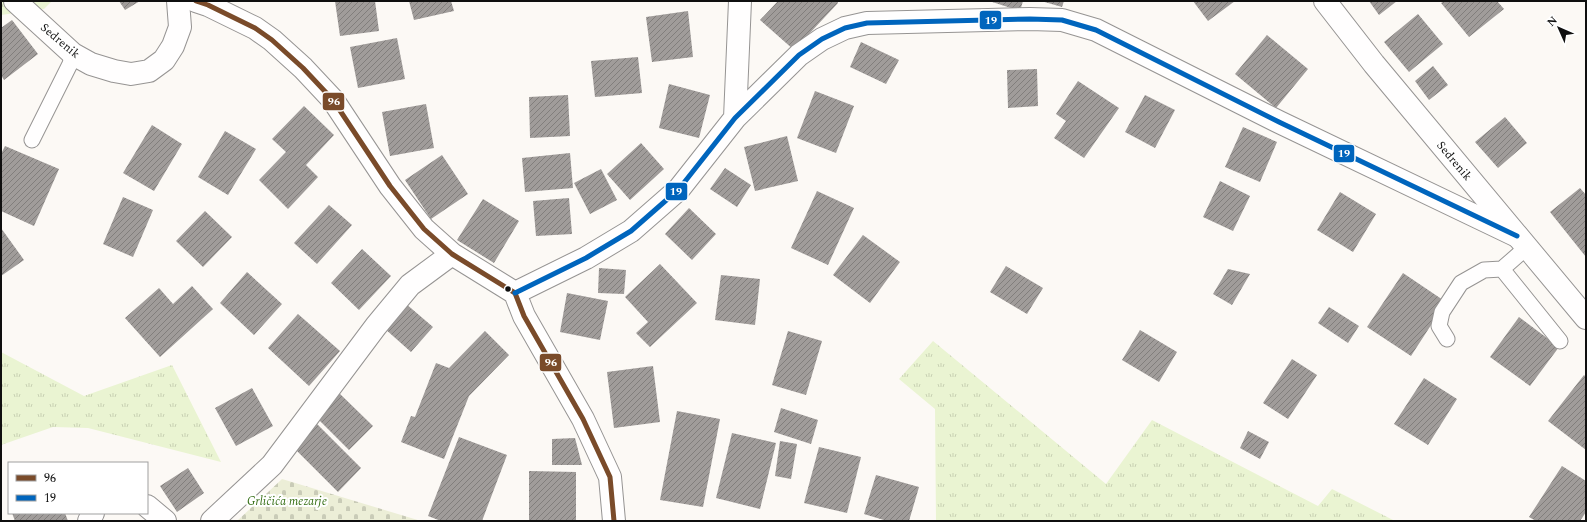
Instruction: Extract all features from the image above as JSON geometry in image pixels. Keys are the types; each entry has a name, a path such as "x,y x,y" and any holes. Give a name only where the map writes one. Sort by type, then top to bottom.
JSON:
{"street":[{"name":"Sedrenik","path":"15,1 73,54 91,64 114,71 131,74 149,71 164,60 173,46 180,27 178,1"},
{"path":"196,1 208,5 255,28 272,40 303,68 333,100 390,186 424,229 452,254 515,293 524,316 583,419 610,476 614,521"},
{"path":"735,118 740,1"},
{"name":"Sedrenik","path":"1325,1 1374,64 1521,242 1586,318"},
{"path":"515,293 586,258 631,231 679,189 735,118 799,55 822,39 845,28 867,23 1030,19 1062,20 1096,30 1521,242"},
{"path":"212,521 272,465 376,326 410,285 452,254"},
{"path":"148,507 165,521"}],"lane":[{"path":"32,140 70,64 73,54"},
{"path":"1502,269 1521,242"},
{"path":"1447,338 1439,326 1442,312 1461,282 1484,270 1502,269"},
{"path":"1502,269 1560,341"}],"green space":[{"path":"1,1 52,1 44,9 1,15"},
{"path":"933,341 1106,484 1152,420 1318,506 1332,489 1395,521 936,521 935,409 899,379"},
{"path":"1,352 84,396 172,365 221,462 88,428 53,427 1,445"},
{"name":"Grličića mezarje","path":"282,479 421,521 237,521"}],"building":[{"path":"119,1 140,1 125,10"},
{"path":"335,1 375,1 379,31 340,36"},
{"path":"409,1 451,1 454,11 414,20"},
{"path":"778,1 837,1 838,3 794,50 760,20"},
{"path":"989,1 1023,1 1020,11"},
{"path":"1041,1 1064,1 1062,7"},
{"path":"1193,1 1235,1 1208,21"},
{"path":"1369,1 1397,1 1379,15"},
{"path":"1444,1 1497,1 1504,9 1469,37 1441,3"},
{"path":"688,11 693,57 652,62 646,17"},
{"path":"1418,14 1443,44 1409,72 1384,42"},
{"path":"12,20 38,54 4,80 1,75 1,28"},
{"path":"1267,35 1308,69 1276,108 1235,74"},
{"path":"397,38 405,79 358,88 350,47"},
{"path":"861,42 899,60 886,84 850,67"},
{"path":"638,57 642,93 595,97 591,61"},
{"path":"1433,66 1448,85 1429,100 1415,81"},
{"path":"1037,69 1038,106 1008,108 1007,70"},
{"path":"1078,81 1119,108 1084,158 1054,138 1066,121 1056,114"},
{"path":"669,84 710,95 699,138 659,128"},
{"path":"815,91 854,106 836,153 797,138"},
{"path":"568,95 570,136 530,138 529,97"},
{"path":"1145,95 1175,110 1155,148 1125,132"},
{"path":"426,104 434,148 390,156 382,112"},
{"path":"304,106 334,135 306,165 318,177 288,209 259,180 286,152 272,139"},
{"path":"1505,117 1527,143 1498,168 1475,142"},
{"path":"152,125 182,144 154,191 123,173"},
{"path":"1243,127 1277,142 1260,182 1225,167"},
{"path":"225,131 256,149 228,195 198,177"},
{"path":"787,136 798,181 755,191 744,147"},
{"path":"641,143 664,169 630,200 607,174"},
{"path":"5,146 59,169 34,226 1,211 1,154"},
{"path":"570,153 573,188 525,192 522,158"},
{"path":"442,155 468,194 431,219 405,180"},
{"path":"725,168 751,185 737,207 710,189"},
{"path":"601,169 617,200 590,214 574,183"},
{"path":"1220,181 1250,196 1233,231 1203,217"},
{"path":"1580,188 1586,195 1586,257 1550,212"},
{"path":"817,191 854,208 828,265 791,248"},
{"path":"1340,192 1376,214 1353,252 1317,230"},
{"path":"123,197 153,210 133,257 103,244"},
{"path":"569,198 572,234 536,236 533,201"},
{"path":"483,199 519,221 494,263 457,240"},
{"path":"329,205 352,225 317,264 294,243"},
{"path":"689,208 716,234 692,260 665,234"},
{"path":"205,211 232,237 203,267 176,241"},
{"path":"1,228 24,260 1,276"},
{"path":"863,235 900,262 870,303 833,275"},
{"path":"362,249 391,276 359,310 331,283"},
{"path":"660,264 697,303 650,347 636,333 648,322 625,297"},
{"path":"1006,266 1043,288 1027,314 990,292"},
{"path":"599,268 626,270 624,294 598,293"},
{"path":"1228,269 1250,274 1232,305 1213,294"},
{"path":"247,272 282,304 254,335 220,303"},
{"path":"1403,273 1446,302 1411,356 1367,327"},
{"path":"721,275 760,279 755,325 715,320"},
{"path":"192,286 213,309 160,357 125,318 159,288 173,304"},
{"path":"567,293 608,301 600,340 560,332"},
{"path":"405,303 433,327 411,352 384,328"},
{"path":"1329,307 1359,326 1348,343 1318,323"},
{"path":"298,314 340,351 309,386 268,348"},
{"path":"1519,317 1559,347 1530,386 1490,357"},
{"path":"1140,330 1177,352 1159,382 1122,360"},
{"path":"485,331 509,355 469,396 444,459 401,442 411,416 415,417 436,363 449,368"},
{"path":"788,331 822,341 806,395 772,385"},
{"path":"1292,359 1317,375 1288,419 1263,403"},
{"path":"653,366 660,422 614,428 607,372"},
{"path":"1584,375 1586,377 1586,450 1548,421"},
{"path":"1424,378 1457,399 1428,445 1394,424"},
{"path":"252,388 273,426 236,446 215,408"},
{"path":"337,391 373,426 349,450 314,415"},
{"path":"781,408 818,420 811,444 774,432"},
{"path":"677,411 720,419 703,507 660,500"},
{"path":"317,424 361,468 338,492 294,448"},
{"path":"1248,431 1269,442 1260,459 1240,448"},
{"path":"732,433 776,443 760,509 716,498"},
{"path":"459,437 507,455 482,521 441,521 428,516"},
{"path":"575,438 582,465 552,465 552,439"},
{"path":"780,441 797,444 791,479 775,476"},
{"path":"819,447 861,457 847,513 804,503"},
{"path":"1562,466 1586,481 1586,512 1580,521 1536,521 1529,517"},
{"path":"188,468 204,493 177,512 160,486"},
{"path":"529,471 576,472 576,521 529,521"},
{"path":"876,475 919,487 909,521 887,521 864,514"},
{"path":"12,514 65,514 68,521 15,521"}],"transit line":[{"name":"96","path":"196,1 208,5 255,28 272,40 303,68 333,100 390,186 424,229 452,254 515,293 524,316 583,419 610,477 614,521"},
{"name":"19","path":"515,293 586,258 631,231 679,189 735,118 799,55 822,39 845,28 867,23 1030,19 1062,20 1096,30 1279,122 1517,236"}]}
